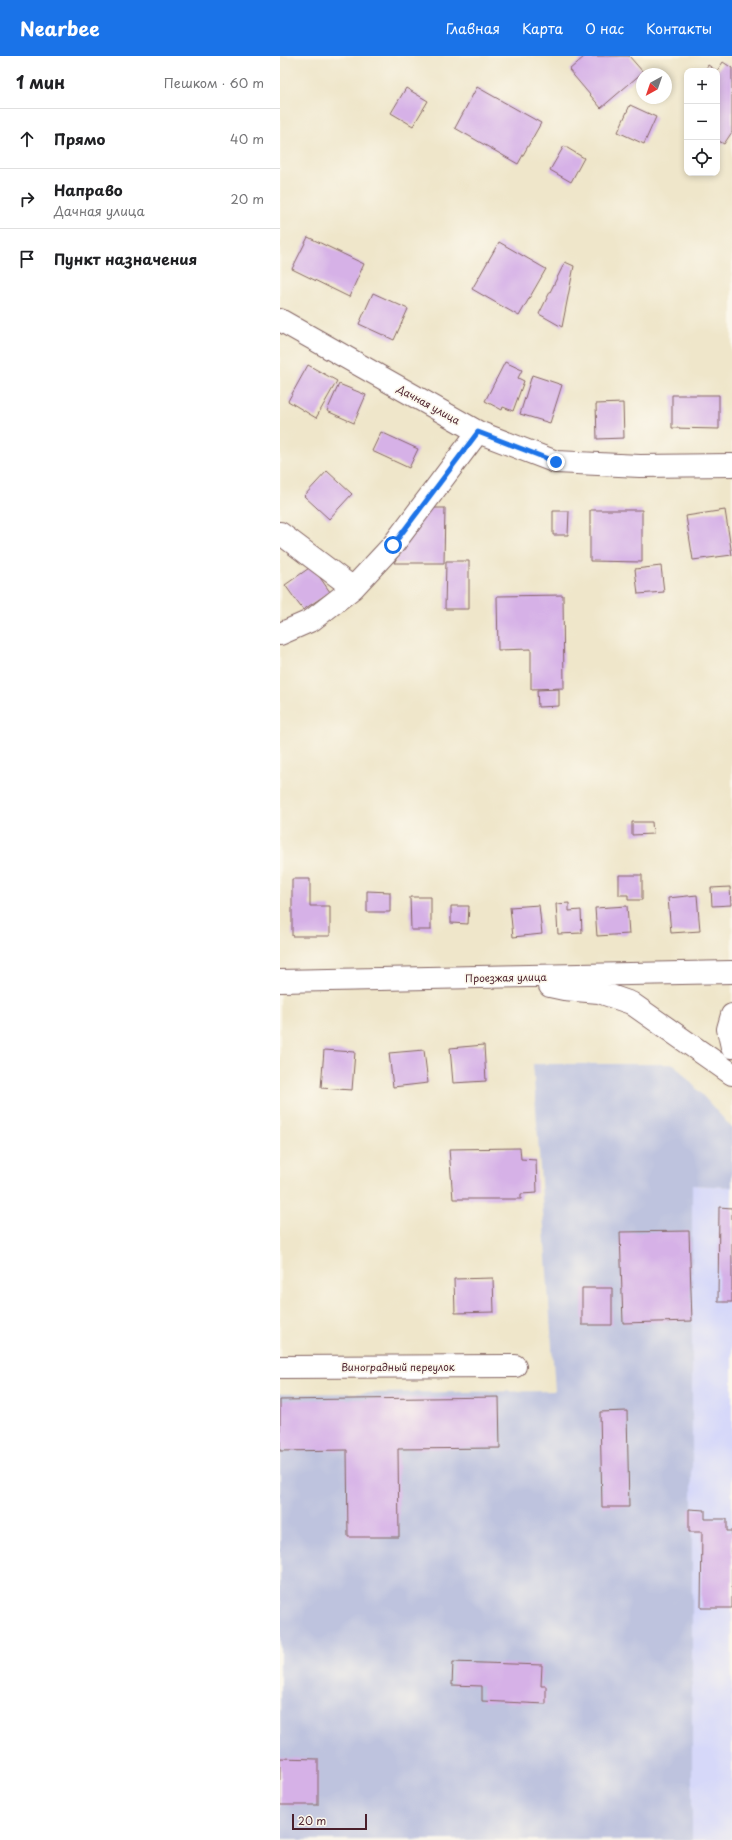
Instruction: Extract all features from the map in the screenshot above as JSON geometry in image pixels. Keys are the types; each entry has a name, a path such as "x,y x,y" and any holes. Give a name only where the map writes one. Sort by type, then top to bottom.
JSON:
{"main road":[{"name":"Дачная улица","path":"280,320 478,432 556,462 640,466 732,465"},
{"path":"280,634 312,620 353,588 393,545 478,432"},
{"path":"280,533 353,588"},
{"name":"Проезжая улица","path":"280,981 732,972"},
{"path":"508,977 564,989 599,992 631,1002 732,1074"},
{"path":"732,1015 728,1029 732,1047"},
{"name":"Виноградный переулок","path":"280,1367 515,1366"}],"shaded area":[{"path":"533,1064 674,1064 732,1128 732,1187 692,1185 692,1840 280,1840 280,1394 555,1391"},
{"path":"692,1185 732,1187 732,1840 692,1840"}],"building":[{"path":"585,56 629,56 640,68 636,68 636,78 601,108 569,70"},
{"path":"723,62 732,68 732,132 724,144 720,142 719,68"},
{"path":"477,87 541,123 518,164 455,128"},
{"path":"406,88 428,101 413,126 391,113"},
{"path":"630,105 656,117 644,144 618,132"},
{"path":"564,146 584,158 571,182 550,170"},
{"path":"308,237 364,264 349,297 292,269"},
{"path":"499,242 546,269 519,316 472,289"},
{"path":"565,262 574,266 562,327 539,314"},
{"path":"373,293 408,309 394,340 359,324"},
{"path":"505,362 522,370 518,378 524,381 513,411 503,407 502,410 485,401"},
{"path":"308,365 337,381 316,418 288,401"},
{"path":"532,375 562,385 550,423 520,414"},
{"path":"339,384 366,395 354,423 327,411"},
{"path":"672,395 719,395 719,429 672,428"},
{"path":"623,403 624,438 597,439 596,404"},
{"path":"381,432 418,449 409,468 372,451"},
{"path":"327,471 352,494 329,519 304,496"},
{"path":"424,508 445,508 444,563 394,563"},
{"path":"590,510 642,510 642,562 590,561"},
{"path":"725,510 732,555 693,560 686,516"},
{"path":"553,511 569,511 568,535 553,535"},
{"path":"446,561 469,561 469,609 445,609"},
{"path":"312,566 330,592 303,610 285,585"},
{"path":"661,566 664,592 638,594 635,569"},
{"path":"563,595 564,688 531,689 531,649 498,650 497,596"},
{"path":"559,689 559,706 538,707 537,690"},
{"path":"632,822 652,822 653,834 632,835"},
{"path":"619,875 642,875 642,900 628,900 628,895 619,895"},
{"path":"292,879 310,879 310,906 330,906 330,936 292,936"},
{"path":"730,887 731,905 712,906 711,888"},
{"path":"367,891 390,892 390,912 367,912"},
{"path":"697,895 700,931 671,933 668,898"},
{"path":"410,897 431,897 431,930 411,930"},
{"path":"569,903 569,911 581,910 582,933 558,934 556,904"},
{"path":"539,905 542,934 513,937 510,907"},
{"path":"451,906 469,906 468,924 451,923"},
{"path":"627,906 629,934 597,936 595,908"},
{"path":"484,1045 486,1081 453,1083 450,1048"},
{"path":"324,1050 355,1052 352,1090 321,1088"},
{"path":"424,1050 428,1083 393,1087 389,1053"},
{"path":"520,1148 521,1159 536,1160 537,1193 521,1194 521,1199 453,1199 449,1149"},
{"path":"719,1207 732,1208 732,1302 718,1302"},
{"path":"689,1231 692,1321 623,1323 620,1232"},
{"path":"493,1278 494,1312 455,1313 454,1279"},
{"path":"582,1288 612,1288 612,1325 582,1325"},
{"path":"499,1397 500,1448 398,1449 399,1537 348,1537 347,1450 280,1451 280,1400"},
{"path":"627,1411 629,1507 602,1507 600,1412"},
{"path":"689,1509 705,1510 705,1519 727,1519 727,1531 732,1531 732,1608 701,1608 702,1532 689,1532"},
{"path":"453,1662 542,1665 541,1686 546,1686 546,1704 482,1701 482,1686 452,1685"},
{"path":"280,1758 318,1759 318,1805 280,1805"}],"route":[{"path":"393,545 478,432 556,462"}]}
